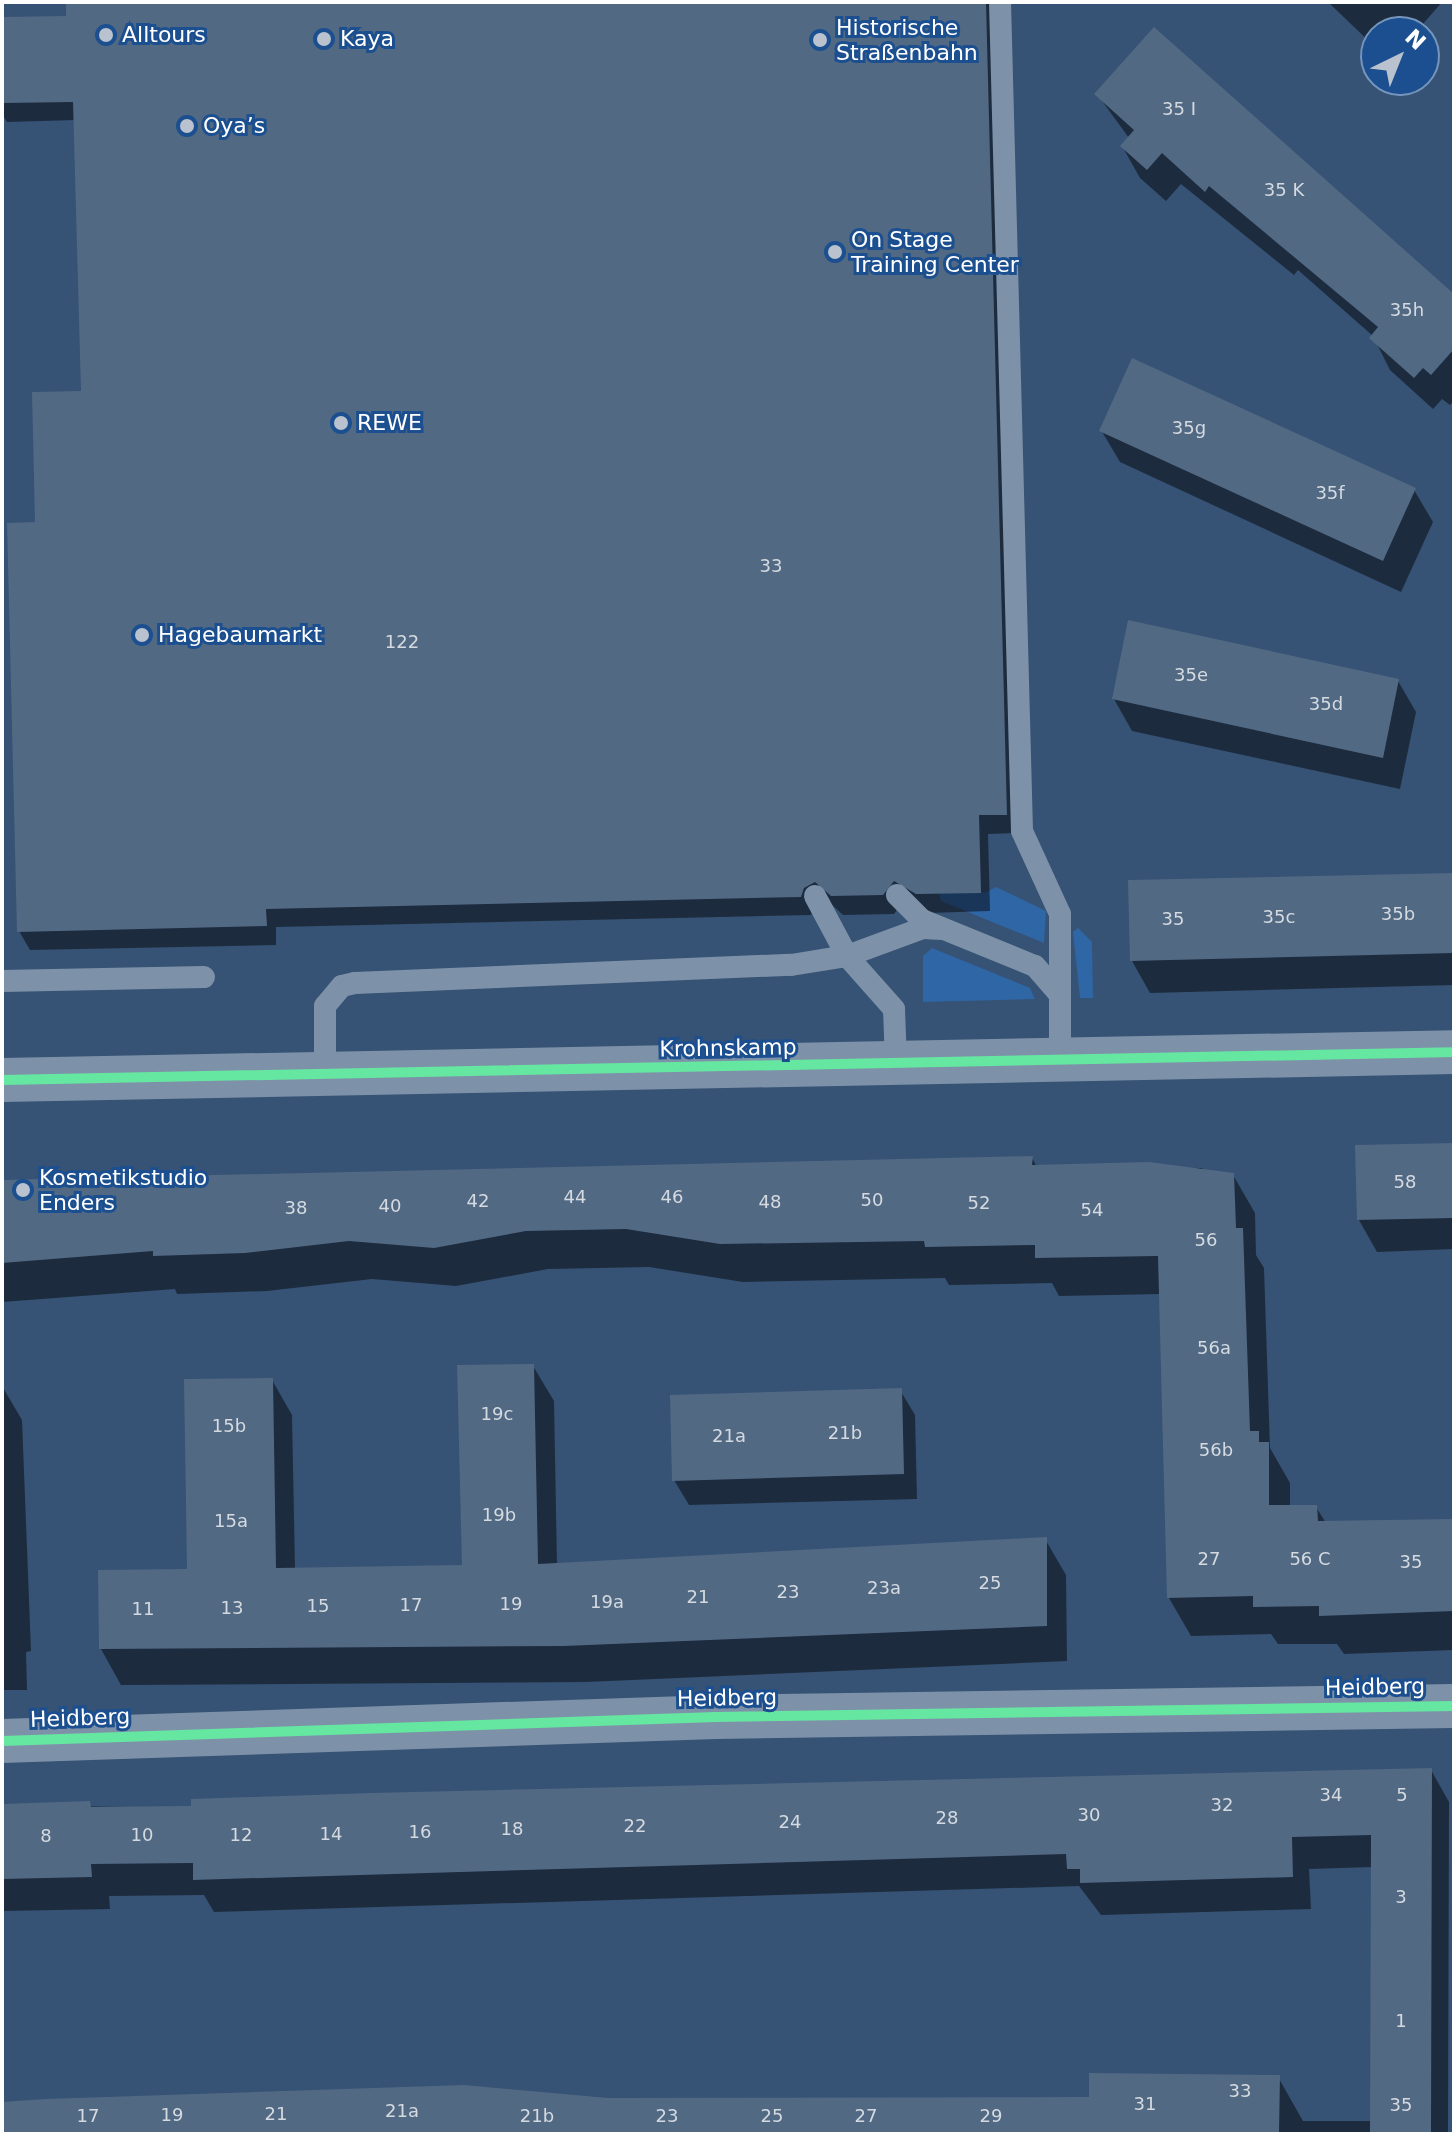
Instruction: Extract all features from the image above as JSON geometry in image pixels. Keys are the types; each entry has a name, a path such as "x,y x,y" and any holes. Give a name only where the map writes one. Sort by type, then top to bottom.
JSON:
{"street":[{"name":"Krohnskamp","path":"2,1080 1454,1052"},
{"name":"Heidberg","path":"2,1741 716,1717 1454,1706"}],"lane":[{"path":"1000,2 1022,831 1060,914 1060,1061"},
{"path":"897,895 910,913 1035,966 1058,992"},
{"path":"815,896 847,956 894,1009 896,1064"},
{"path":"325,1075 325,1006 342,986 791,965 847,956 923,928 942,929"},
{"path":"2,981 204,977"}],"shaded area":[{"path":"996,887 1046,911 1044,943 941,901 939,893 987,892"},
{"path":"1078,928 1092,942 1093,998 1080,998 1073,932"},
{"path":"932,948 1030,988 1035,999 923,1002 923,956"}],"building":[{"path":"66,2 986,2 1007,815 979,815 981,893 916,894 894,881 883,895 831,896 815,882 804,888 801,897 266,909 267,926 17,932 7,523 35,522 32,392 81,391 73,102 2,103 2,17 66,16"},
{"path":"1154,27 1454,294 1454,349 1431,375 1423,368 1414,378 1369,338 1378,327 1209,186 1205,192 1162,153 1147,170 1120,146 1134,130 1094,94"},
{"path":"1132,358 1416,488 1383,561 1099,431"},
{"path":"1128,620 1399,679 1383,758 1112,699"},
{"path":"1454,873 1454,953 1130,961 1128,880"},
{"path":"1454,1143 1454,1218 1357,1220 1355,1145"},
{"path":"1033,1156 1032,1165 1149,1162 1234,1173 1236,1228 1243,1228 1250,1431 1259,1431 1259,1442 1269,1442 1269,1505 1317,1505 1318,1521 1454,1519 1454,1611 1319,1616 1319,1606 1253,1607 1253,1596 1167,1598 1158,1256 1035,1258 1035,1245 925,1247 924,1241 720,1244 626,1229 526,1231 434,1248 349,1241 245,1253 153,1256 153,1251 2,1263 2,1180"},
{"path":"534,1364 538,1564 1047,1537 1047,1626 564,1646 99,1649 98,1570 187,1569 184,1379 273,1378 276,1568 462,1565 457,1365"},
{"path":"902,1388 904,1474 672,1481 670,1395"},
{"path":"1432,1768 1431,2134 1370,2134 1371,1835 1292,1837 1293,1877 1080,1883 1080,1869 1067,1869 1066,1854 193,1880 193,1863 91,1864 92,1877 2,1879 2,1804 90,1801 91,1807 191,1806 191,1799 371,1793"},
{"path":"1089,2073 1280,2075 1279,2134 2,2134 2,2102 46,2099 464,2085 608,2098 1089,2097"}],"cycle path":[{"path":"2,1080 1454,1052"},
{"path":"2,1741 716,1717 1454,1706"}],"place":[{"name":"Alltours","path":"106,35"},
{"name":"Kaya","path":"324,39"},
{"name":"Historische Straßenbahn","path":"820,40"},
{"name":"Oya’s","path":"187,126"},
{"name":"On Stage Training Center","path":"835,252"},
{"name":"REWE","path":"341,423"},
{"name":"Hagebaumarkt","path":"142,635"},
{"name":"Kosmetikstudio Enders","path":"23,1190"}]}
